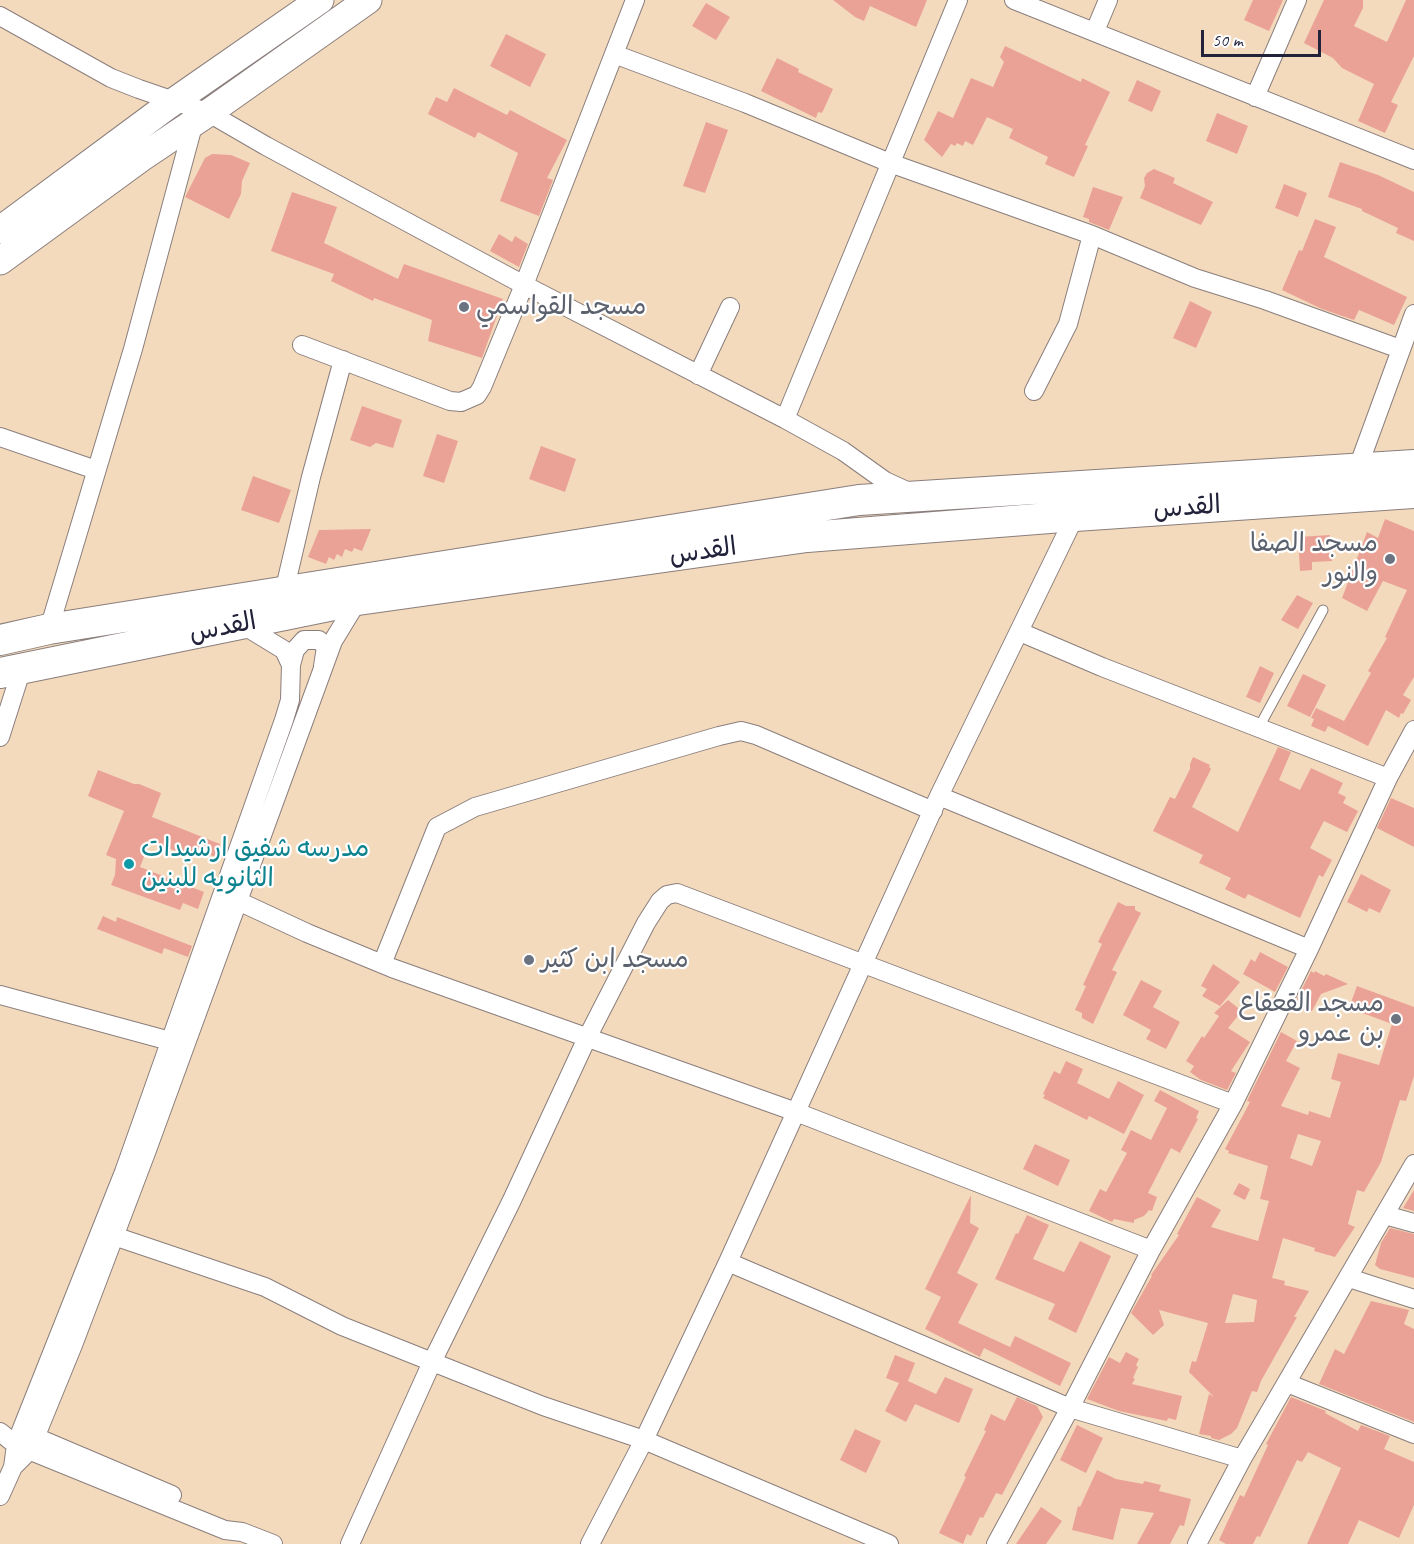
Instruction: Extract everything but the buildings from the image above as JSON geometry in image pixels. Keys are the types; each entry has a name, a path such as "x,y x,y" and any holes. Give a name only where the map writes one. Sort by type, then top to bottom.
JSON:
{"main road":[{"path":"0,230 176,101 320,0"},
{"path":"0,261 141,158 368,0"},
{"name":"القدس","path":"0,640 49,629 859,500 1414,465"},
{"name":"القدس","path":"11,671 358,600 807,537 1414,493"}],"street":[{"path":"302,345 450,401 469,399 477,395 524,285 635,0"},
{"path":"785,419 958,0"},
{"path":"1014,0 1414,160"},
{"path":"1095,32 1108,0"},
{"path":"1255,97 1297,0"},
{"path":"0,16 111,78 176,101 201,117 266,146 524,285 785,419 843,451 885,481 919,497"},
{"path":"614,54 745,103 890,163 1092,235 1195,278 1265,300 1400,350"},
{"path":"49,629 201,117"},
{"path":"1034,391 1068,324 1092,235"},
{"path":"698,375 730,307"},
{"path":"1357,470 1414,314"},
{"path":"284,592 311,477 343,360"},
{"path":"0,437 96,470"},
{"path":"859,500 863,485 860,464"},
{"path":"590,1544 644,1440 728,1262 862,963 1075,516"},
{"path":"178,1043 238,901 333,640 358,600"},
{"path":"243,625 284,650 291,665"},
{"path":"1020,632 1258,729 1388,778"},
{"path":"0,1496 26,1441 108,1234 178,1043 290,700 291,665 295,650 304,640 319,640 326,648 323,666"},
{"path":"0,737 11,671"},
{"path":"996,1544 1152,1250 1233,1104 1309,949 1388,778 1414,730"},
{"path":"382,964 437,827 475,807 741,731 1309,949"},
{"path":"350,1544 432,1362 512,1200 587,1038 649,917 660,901 667,896 677,893 1233,1104"},
{"path":"238,901 382,964 796,1112 1152,1250"},
{"path":"0,996 178,1043"},
{"path":"1197,1544 1242,1459 1414,1164"},
{"path":"1384,1215 1414,1223"},
{"path":"108,1234 265,1287 342,1326 543,1407 644,1440 889,1544"},
{"path":"728,1262 1070,1408 1242,1459"},
{"path":"1349,1278 1414,1299"},
{"path":"1287,1383 1414,1434"},
{"path":"0,1431 230,1521 228,1536 273,1544"}],"lane":[{"path":"1258,729 1323,610"}],"place":[{"name":"مسجد القواسمي","path":"464,307"},
{"name":"مسجد الصفا والنور","path":"1390,559"},
{"name":"مدرسه شفيق ارشيدات الثانويه للبنين","path":"129,864"},
{"name":"مسجد ابن كثير","path":"529,960"},
{"name":"مسجد القعقاع بن عمرو","path":"1396,1019"}]}
